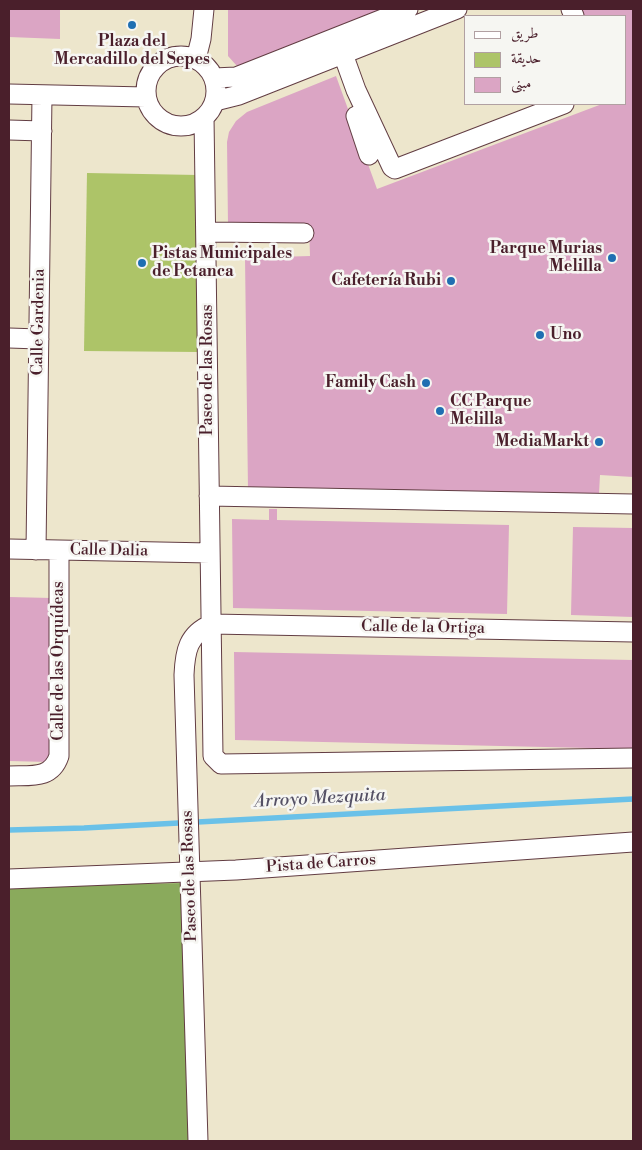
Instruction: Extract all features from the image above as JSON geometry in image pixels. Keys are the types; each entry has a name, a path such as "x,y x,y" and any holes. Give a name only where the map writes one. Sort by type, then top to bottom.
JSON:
{"street":[{"path":"196,59 201,39 204,9"},
{"path":"214,78 236,77 408,9"},
{"path":"215,101 239,95 457,9"},
{"path":"343,54 352,79 392,167 395,169 561,105"},
{"path":"188,56 196,59 206,67 214,78 216,89 215,101 204,117 188,125 169,124 154,114 146,97 149,75 159,63 173,57 188,56"},
{"path":"352,79 350,96 369,155"},
{"path":"9,94 146,97"},
{"name":"Calle Gardenia","path":"36,550 42,95"},
{"name":"Paseo de las Rosas","path":"204,117 213,756 221,764 633,758"},
{"path":"9,130 42,131"},
{"path":"207,232 304,233"},
{"path":"9,338 39,339"},
{"path":"209,496 633,504"},
{"name":"Calle Dalia","path":"9,550 210,554"},
{"name":"Calle de las Orquídeas","path":"9,776 45,774 52,770 59,756 58,550"},
{"name":"Paseo de las Rosas","path":"198,1141 184,675 185,656 190,640 202,628 212,624"},
{"name":"Calle de la Ortiga","path":"212,624 633,632"},
{"name":"Pista de Carros","path":"9,879 189,866 633,842"}],"green space":[{"name":"Pistas Municipales de Petanca","path":"87,173 198,175 198,352 84,351"},
{"path":"184,883 191,1141 9,1141 9,886"}],"building":[{"path":"9,9 60,9 60,39 9,37"},
{"path":"384,9 237,66 228,56 228,10"},
{"path":"580,9 633,9 633,477 600,475 599,494 248,490 245,258 310,256 309,226 228,225 227,142 229,132 236,121 247,112 336,76 377,189 599,105 627,105 627,15 582,15"},
{"path":"269,509 277,509 277,520 509,525 507,614 233,608 232,519 269,520"},
{"path":"573,527 633,528 633,617 571,615"},
{"path":"9,597 51,598 49,762 9,761"},
{"path":"234,652 633,660 633,749 235,740"}],"waterway":[{"name":"Arroyo Mezquita","path":"9,830 84,828 633,799"}],"place":[{"name":"Plaza del Mercadillo del Sepes","path":"132,25"},
{"name":"Parque Murias Melilla","path":"612,258"},
{"name":"Pistas Municipales de Petanca","path":"142,263"},
{"name":"Cafetería Rubi","path":"451,281"},
{"name":"Uno","path":"540,335"},
{"name":"Family Cash","path":"426,383"},
{"name":"CC Parque Melilla","path":"440,411"},
{"name":"MediaMarkt","path":"599,442"}]}
